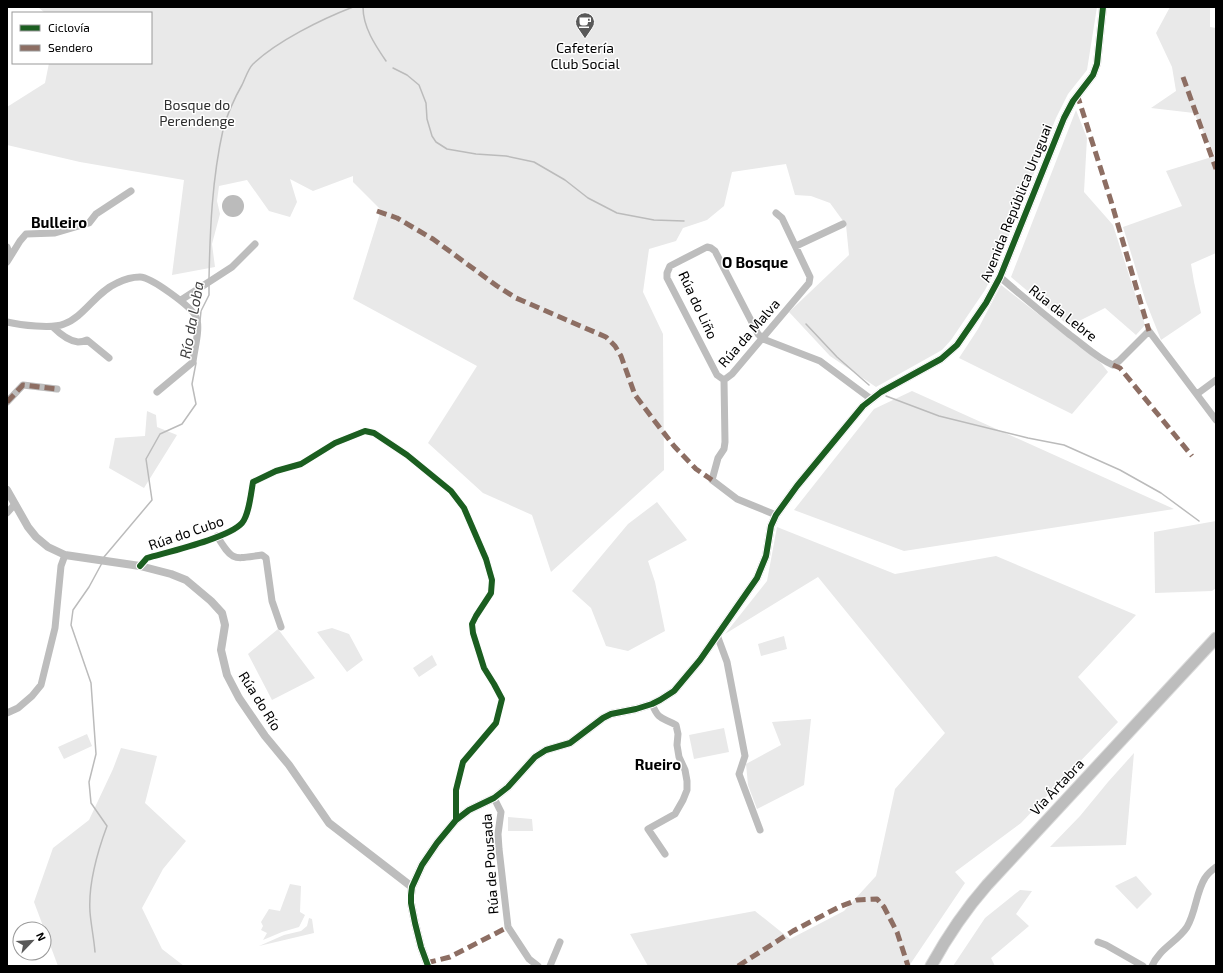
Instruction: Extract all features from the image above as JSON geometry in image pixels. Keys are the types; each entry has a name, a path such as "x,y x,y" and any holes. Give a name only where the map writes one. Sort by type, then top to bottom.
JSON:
{"highway":[{"name":"Vía Ártabra","path":"931,966 970,905 987,885 1216,638"}],"street":[{"name":"Avenida República Uruguai","path":"428,966 421,947 411,903 412,886 422,865 437,843 456,820 508,788 535,757 546,750 570,743 597,722 612,714 652,704 674,691 700,660 758,578 766,556 771,526 776,515 844,429 871,399 892,385 941,359 957,345 986,303 1000,277 1064,118 1072,101 1093,74 1097,64 1103,7"},
{"path":"7,262 10,255 26,234 55,233 89,223 96,214 131,191"},
{"name":"Rúa da Malva","path":"776,213 782,218 796,246 810,277 809,283 763,339 732,374 724,380 725,442 724,449 718,458 712,480 737,499 776,515"},
{"path":"796,246 843,224"},
{"path":"181,300 232,267 255,244"},
{"path":"7,247 10,255"},
{"name":"Rúa do Liño","path":"724,380 717,374 668,278 667,272 670,266 707,248 711,248 715,251 758,334 763,339"},
{"path":"7,322 53,327 64,325 116,283 141,277 148,279 181,300 196,317 198,328 193,362 157,392"},
{"name":"Rúa da Lebre","path":"1000,277 1020,295 1088,349 1105,362 1113,365 1119,361 1149,331 1197,394"},
{"path":"53,327 60,334 72,340 78,342 88,340 109,358"},
{"path":"763,339 820,361 871,399"},
{"path":"1216,380 1197,394 1216,420"},
{"path":"7,402 23,384 57,389"},
{"name":"Rúa do Cubo","path":"140,566 147,558 208,540 237,527 242,523 245,517 253,482 276,471 301,464 336,443 365,431 374,433 407,455 451,491 464,508 486,559 492,580 491,593 472,624 473,633 484,668 502,699 496,723 463,762 456,790 456,820"},
{"name":"Rúa do Río","path":"7,490 28,527 36,537 48,547 65,555 140,566 171,574 186,580 211,601 222,613 225,625 221,650 227,675 239,698 265,736 290,765 330,823 412,886"},
{"path":"7,513 15,504"},
{"name":"Rúa do Cubo","path":"217,536 228,554 233,557 240,558 262,555 266,558 272,601 281,627"},
{"path":"7,713 18,708 32,696 41,685 55,628 61,566 65,555"},
{"path":"717,635 727,662 745,756 740,774 760,830"},
{"path":"652,704 659,717 676,725 679,757 685,770 687,781 687,790 675,814 648,830 665,854"},
{"name":"Rúa de Pousada","path":"494,798 501,812 498,834 508,927 529,959 538,966"},
{"path":"1152,966 1161,952 1179,937 1186,927 1191,919 1204,880 1216,866"},
{"path":"550,966 560,942"},
{"path":"1098,942 1143,966"}],"green space":[{"name":"Bosque do Perendenge","path":"38,7 1097,7 1087,70 1068,94 1056,118 995,270 985,290 951,340 942,350 876,387 830,356 789,312 849,255 846,225 830,203 811,196 795,195 786,164 732,172 724,206 707,220 683,228 676,241 649,249 643,292 663,334 664,470 551,572 532,515 483,493 428,443 477,366 353,299 381,210 353,182 353,176 313,191 290,179 297,202 290,217 269,211 247,180 219,186 217,201 220,214 212,244 215,267 172,275 184,180 80,162 7,145 7,107 45,83 49,64 152,64 152,12 44,12"},
{"path":"1170,7 1210,7 1210,27 1216,28 1216,253 1191,264 1201,313 1161,340 1146,302 1123,227 1182,206 1166,171 1215,156 1194,113 1151,108 1176,91 1172,67 1156,33"},
{"path":"1076,110 1087,138 1084,192 1113,225 1145,325 1136,335 1105,308 1069,326 1011,277"},
{"path":"1001,285 1101,363 1108,372 1072,414 959,358 978,329"},
{"path":"912,391 1174,509 904,551 794,510 874,409"},
{"path":"147,411 156,415 157,427 177,435 144,488 109,468 115,438 145,436"},
{"path":"657,502 687,540 648,561 655,582 665,631 628,651 606,646 591,608 572,591 628,524"},
{"path":"1216,521 1216,588 1212,591 1155,593 1154,532"},
{"path":"777,527 895,574 996,556 1136,615 1078,677 1118,722 1021,823 955,872 965,883 909,966 648,966 630,934 755,911 790,939 844,911 876,876 895,789 945,733 818,577 725,634 767,581"},
{"path":"332,628 349,634 363,660 347,672 317,632"},
{"path":"278,629 315,678 272,700 248,654"},
{"path":"784,636 787,649 761,656 758,644"},
{"path":"432,655 437,665 419,677 413,668"},
{"path":"811,719 804,785 757,809 748,785 746,764 781,745 772,722"},
{"path":"724,728 729,752 694,759 689,735"},
{"path":"87,734 92,746 64,759 58,747"},
{"path":"121,748 157,756 145,803 186,841 163,869 142,908 162,949 184,966 58,966 52,950 52,921 41,921 34,902 53,848 89,820 113,769"},
{"path":"1134,753 1126,845 1050,847 1080,816"},
{"path":"508,817 532,819 533,831 508,831"},
{"path":"1136,876 1152,894 1137,909 1115,886"},
{"path":"290,884 301,886 300,912 305,915 299,927 263,940 267,933 261,930 263,926 261,922 269,909 280,911"},
{"path":"1020,890 1032,891 1016,914 1029,926 991,958 995,966 953,966 985,918"},
{"path":"309,918 312,919 314,933 259,946 284,935 301,931 307,926"}],"shaded area":[{"path":"233,195 241,198 244,206 241,214 233,217 225,214 222,206 225,198"}],"waterway":[{"name":"Río da Loba","path":"209,279 212,204 219,148 226,119 248,71 251,66 263,55 300,31 353,7"},
{"path":"363,7 367,29 386,61"},
{"path":"393,68 407,75 419,85 426,103 427,119 432,136 436,142 447,149 476,154 506,156 534,162 565,180 588,198 617,213 654,220 684,221"},
{"name":"Río da Loba","path":"200,321 201,311 209,295 209,285"},
{"path":"806,324 837,357 869,385"},
{"name":"Río da Loba","path":"104,557 152,500 146,459 160,434 182,424 196,404 192,384 196,363"},
{"path":"886,396 939,416 1028,438 1064,445 1120,470 1161,493 1199,521"},
{"name":"Río da Loba","path":"95,952 90,912 90,890 97,857 107,826 91,803 89,782 96,754 91,683 71,625 73,610 89,587 102,563"}],"marked path":[{"path":"1183,77 1216,169"},
{"path":"1077,94 1111,201 1149,331"},
{"path":"377,211 397,218 433,239 497,286 516,298 606,337 615,346 621,356 635,395 674,446 696,469 712,480"},
{"path":"1113,365 1120,368 1192,456"},
{"path":"7,402 23,385 57,389"},
{"path":"738,966 793,931 839,907 857,900 877,899 884,907 897,932 908,966"},
{"path":"426,963 450,957 508,927"}],"cycle path":[{"path":"428,966 421,947 415,923 411,903 412,887 422,865 437,843 456,820 469,810 494,798 508,787 535,757 546,750 570,743 603,718 611,714 652,704 674,691 700,660 757,578 766,556 771,526 776,515 797,486 863,406 881,392 941,359 957,345 986,303 1000,277 1064,118 1073,101 1093,75 1097,64 1103,7"},
{"path":"140,566 147,558 212,539 235,529 242,523 246,515 253,482 276,471 301,464 335,443 365,431 374,433 407,455 451,491 464,508 486,559 492,580 491,593 472,624 473,633 484,668 502,699 496,723 463,762 456,790 456,820"}],"place":[{"name":"Cafetería Club Social","path":"585,39"}],"district":[{"name":"Bulleiro","path":"59,223"},
{"name":"O Bosque","path":"755,263"},
{"name":"Rueiro","path":"658,765"}]}
